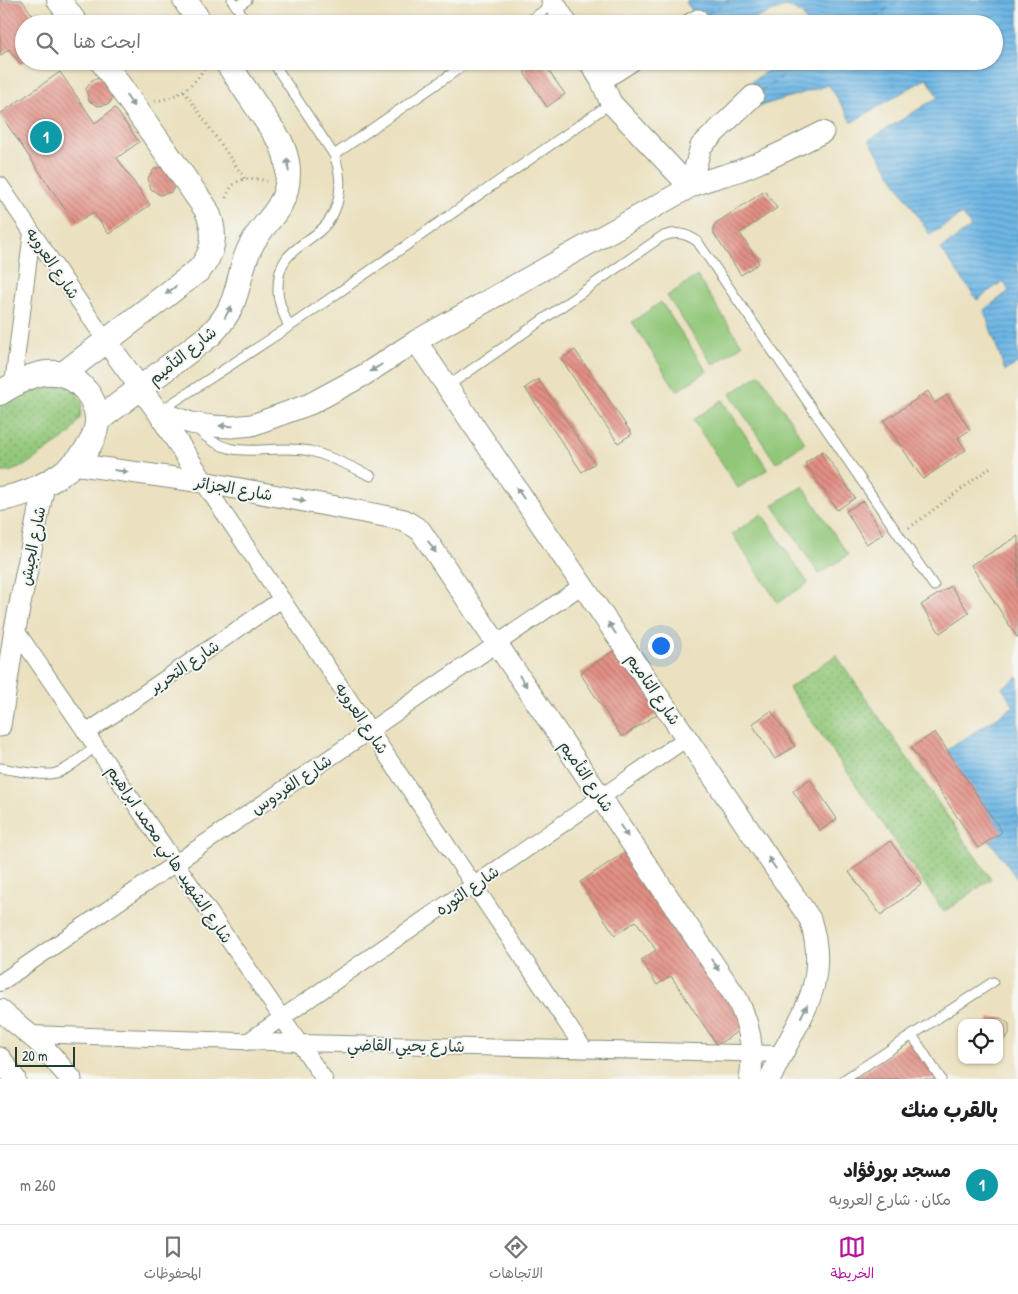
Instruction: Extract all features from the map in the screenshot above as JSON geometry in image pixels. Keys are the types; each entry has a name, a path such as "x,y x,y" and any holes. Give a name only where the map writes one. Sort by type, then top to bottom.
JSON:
{"main road":[{"path":"59,0 70,15"},
{"path":"185,0 195,15"},
{"path":"63,374 199,270 205,263 212,246 213,227 206,209 108,70"},
{"name":"شارع التأميم","path":"98,421 210,335 219,326 232,303 246,254 257,234 281,204 287,188 288,166 286,153 232,70"},
{"path":"212,246 246,254"},
{"path":"0,499 23,494 44,485 73,464 92,441 98,421 93,401 87,392 63,374 33,375 6,389"}],"street":[{"path":"553,2 561,15"},
{"path":"595,70 611,103 690,187"},
{"path":"601,80 617,70"},
{"path":"690,187 701,146 753,96"},
{"path":"158,412 210,426 252,425 338,391 416,341 690,187 763,161 823,132"},
{"name":"شارع العروبه","path":"0,185 106,341 158,412 203,482 584,1048"},
{"path":"6,389 32,232"},
{"name":"شارع التاميم","path":"416,341 810,919 815,932 818,961 813,990 808,1004 770,1079"},
{"name":"شارع الجزائر","path":"73,464 203,482 395,518"},
{"name":"شارع الجيش","path":"0,726 15,629 44,485"},
{"name":"شارع التأميم","path":"395,518 412,524 426,537 737,999 748,1025 753,1053 750,1079"},
{"name":"شارع الفردوس","path":"0,984 582,585"},
{"name":"شارع التحرير","path":"91,740 282,599"},
{"name":"شارع الشهيد هاني محمد ابراهيم","path":"15,629 324,1079"},
{"name":"شارع الثوره","path":"247,1042 687,738"},
{"path":"0,992 0,1001"},
{"path":"0,1010 30,1034 53,1057 71,1079"},
{"name":"شارع يحيي القاضي","path":"30,1034 247,1042 584,1048 782,1054"},
{"path":"0,1058 14,1079"}],"lane":[{"path":"242,15 235,3 247,0"},
{"path":"536,15 553,2"},
{"path":"278,70 334,155 339,168 341,182 340,197 335,211 327,223 317,233 295,248 281,268 278,292 280,305 289,327"},
{"path":"334,155 457,70"},
{"path":"158,412 289,327 611,103"},
{"path":"447,387 661,237 682,233 697,241 934,586"},
{"path":"190,422 205,437 224,448 245,452 277,449 309,451 330,457 371,476"},
{"path":"0,768 55,773 65,768 91,740"},
{"path":"846,1079 993,982"},
{"path":"912,1035 941,1079"}],"path":[{"path":"127,96 141,100 156,101 171,98 184,91 196,81 202,70"},
{"path":"184,91 245,178"},
{"path":"224,203 231,188 245,178 254,178 287,188"},
{"path":"899,535 991,467"}],"green space":[{"path":"697,276 742,345 713,365 667,296"},
{"path":"661,302 707,371 677,391 632,322"},
{"path":"760,374 805,443 776,463 730,394"},
{"path":"68,380 82,402 80,418 70,434 24,466 9,472 0,472 0,401 33,381"},
{"path":"722,400 768,469 738,488 693,420"},
{"path":"803,486 848,555 819,574 773,505"},
{"path":"762,514 808,583 778,603 732,534"},
{"path":"836,655 991,879 944,912 789,688"}],"water":[{"path":"689,0 1018,0 1018,363 1005,371 984,310 1009,291 1003,281 977,300 941,249 971,227 962,214 930,235 869,140 938,97 927,78 852,122 829,85 760,106 747,85 768,70 1003,70 1003,15 803,15 787,6 764,15 695,15 686,2"},
{"path":"1018,677 1018,880 932,760 1014,706 1002,688"}],"building":[{"path":"0,0 22,0 33,15 15,15 15,57 9,49 0,56"},
{"path":"525,70 548,70 565,94 547,107 525,74"},
{"path":"60,72 95,123 115,108 139,142 117,158 150,205 109,234 93,212 75,224 0,114"},
{"path":"103,77 115,94 109,104 98,106 89,101 86,89 92,80"},
{"path":"165,166 177,183 171,192 160,195 151,189 148,178 154,169"},
{"path":"765,191 777,208 740,233 759,263 741,275 714,234 713,228 716,223"},
{"path":"575,350 632,434 618,443 561,359"},
{"path":"538,379 595,463 582,472 525,388"},
{"path":"928,391 935,403 947,395 970,430 958,438 966,450 923,479 884,421"},
{"path":"823,451 855,498 837,510 805,463"},
{"path":"863,501 883,534 866,544 846,511"},
{"path":"1018,536 1018,637 1017,637 971,565"},
{"path":"951,586 969,613 940,633 921,605"},
{"path":"623,645 665,709 622,737 580,673"},
{"path":"771,711 795,746 775,759 752,724"},
{"path":"935,732 1002,832 978,848 911,748"},
{"path":"810,779 837,819 820,831 793,791"},
{"path":"890,841 922,884 881,915 849,872"},
{"path":"628,850 746,1026 717,1045 671,976 657,985 641,960 656,950 636,921 615,935 580,882"},
{"path":"1003,1020 1009,1024 1009,1034 1003,1041"},
{"path":"913,1039 940,1079 853,1079"}],"ferry route":[{"path":"707,14 730,0"},
{"path":"878,15 900,0"},
{"path":"760,91 793,70"}],"place":[{"name":"مسجد بورفؤاد","path":"46,137"}]}
